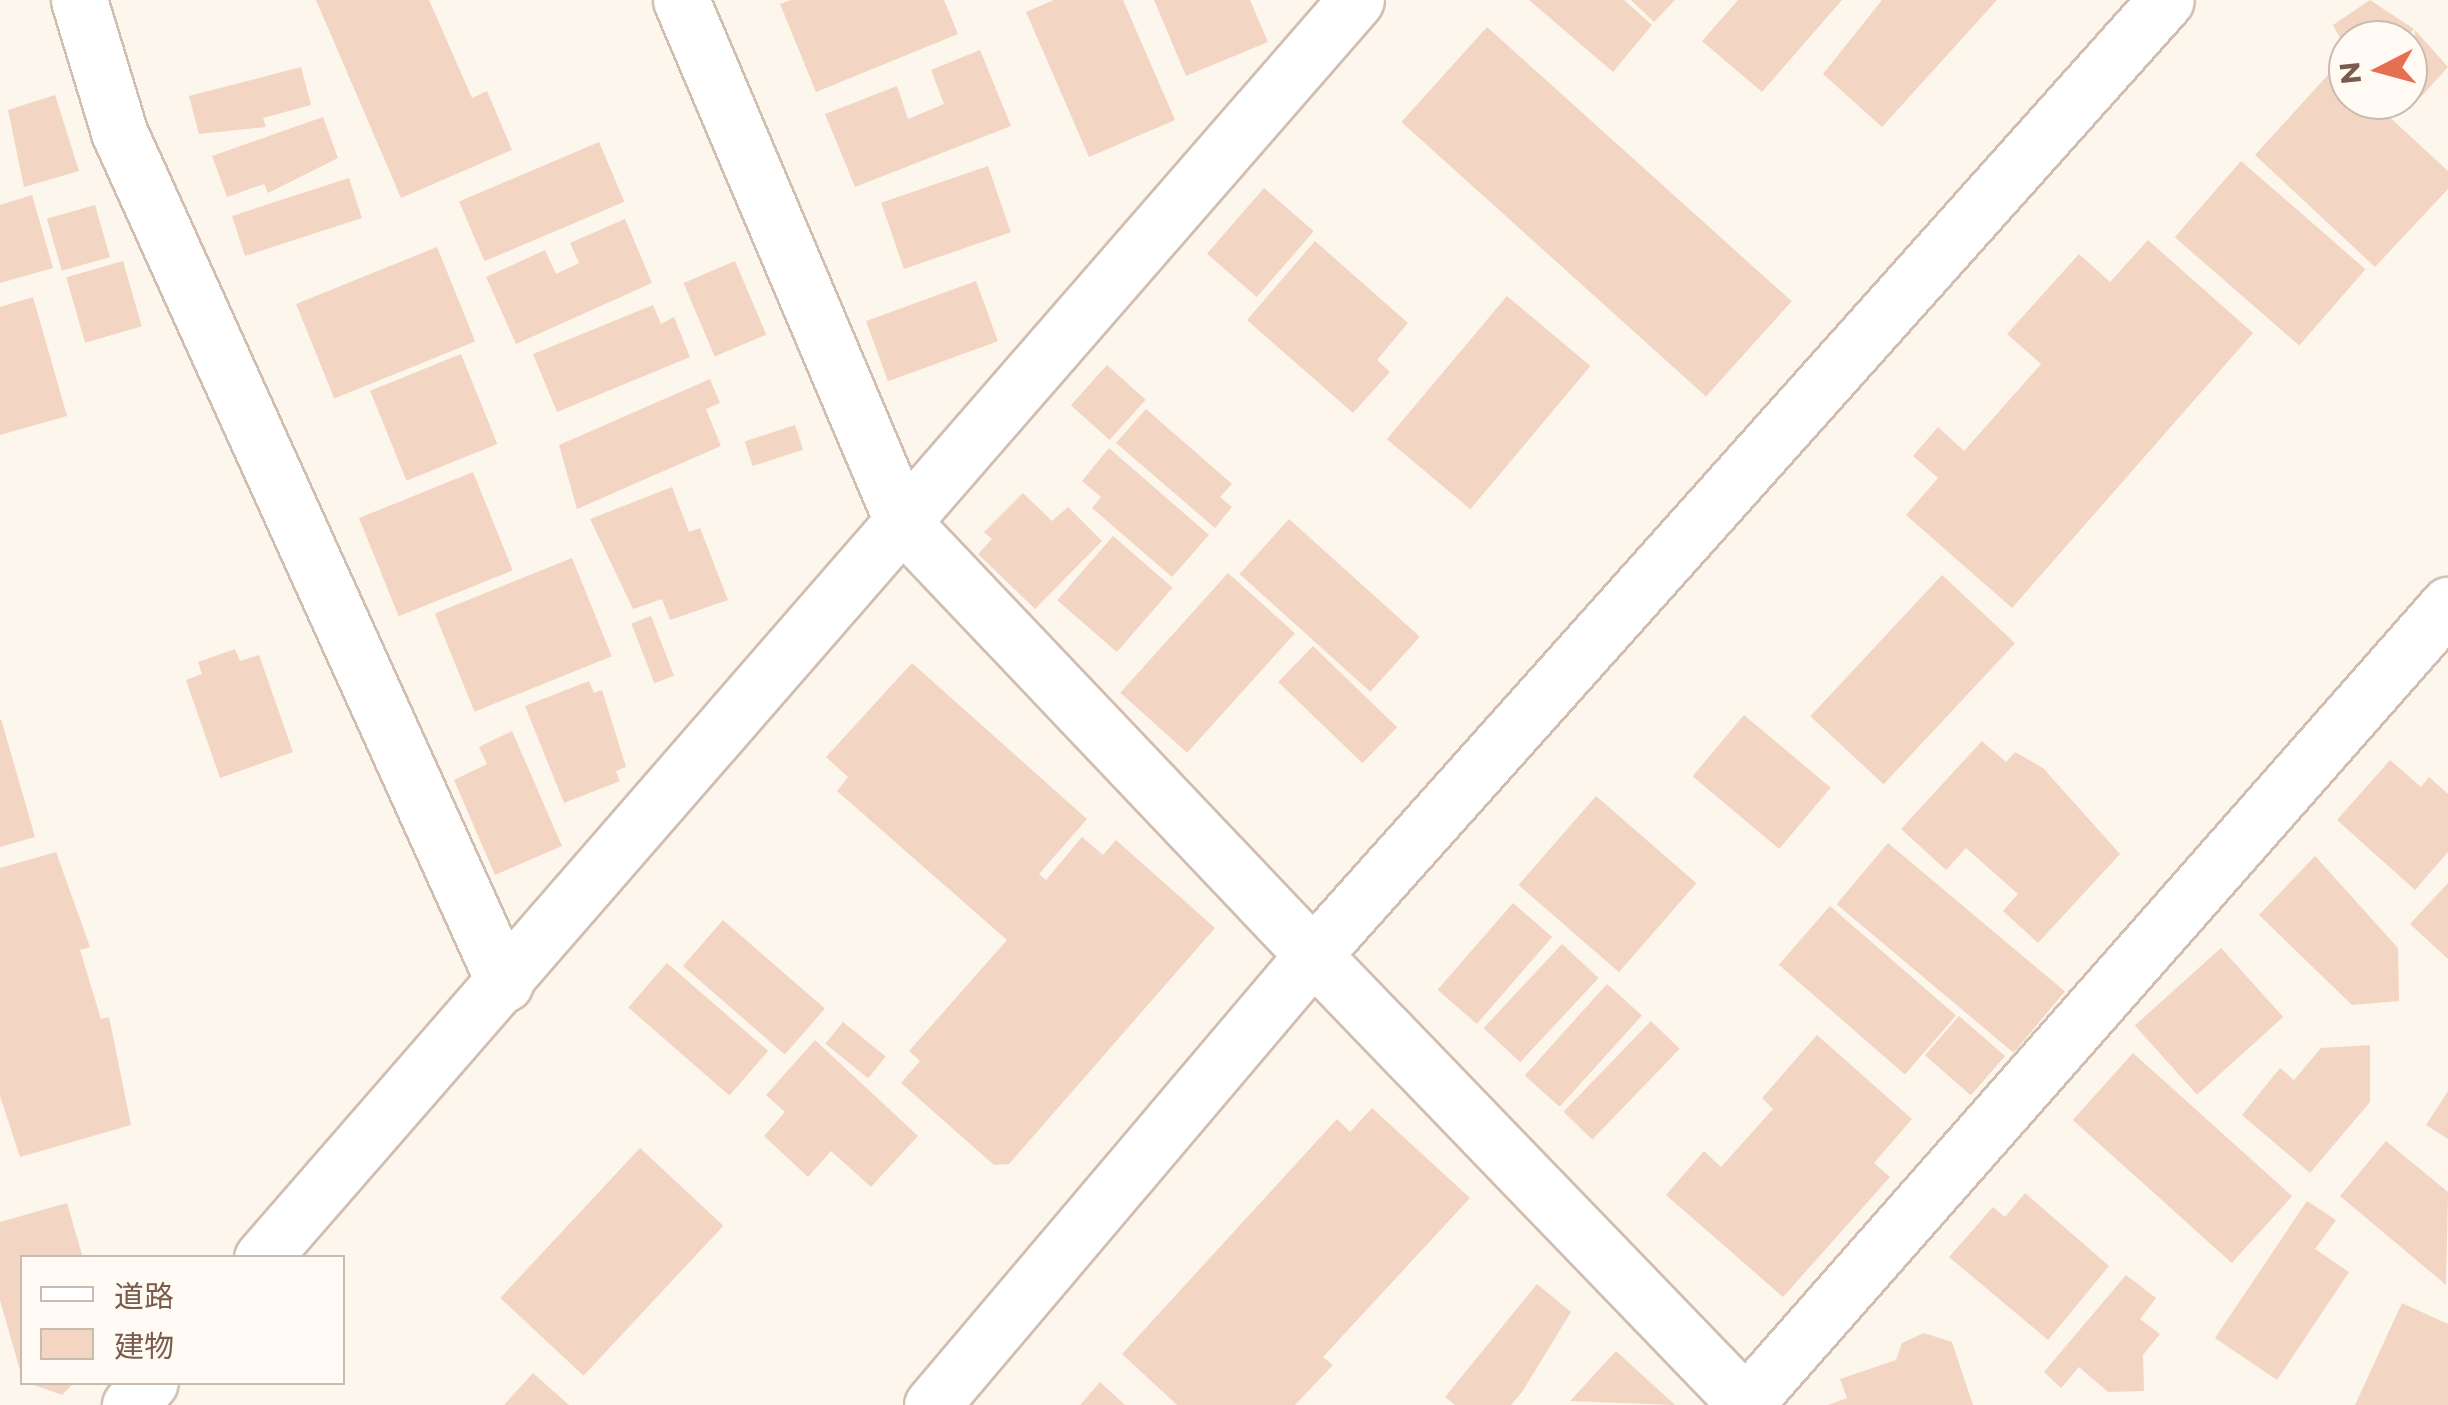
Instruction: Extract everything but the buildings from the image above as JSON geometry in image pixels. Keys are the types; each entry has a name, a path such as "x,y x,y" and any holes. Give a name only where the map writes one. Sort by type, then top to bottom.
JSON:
{"street":[{"path":"79,0 119,132 505,984"},
{"path":"681,0 903,523 1745,1404 2448,605"},
{"path":"265,1255 505,984 1356,0"},
{"path":"932,1405 1313,955 2166,0"},
{"path":"130,1405 147,1385"}]}
